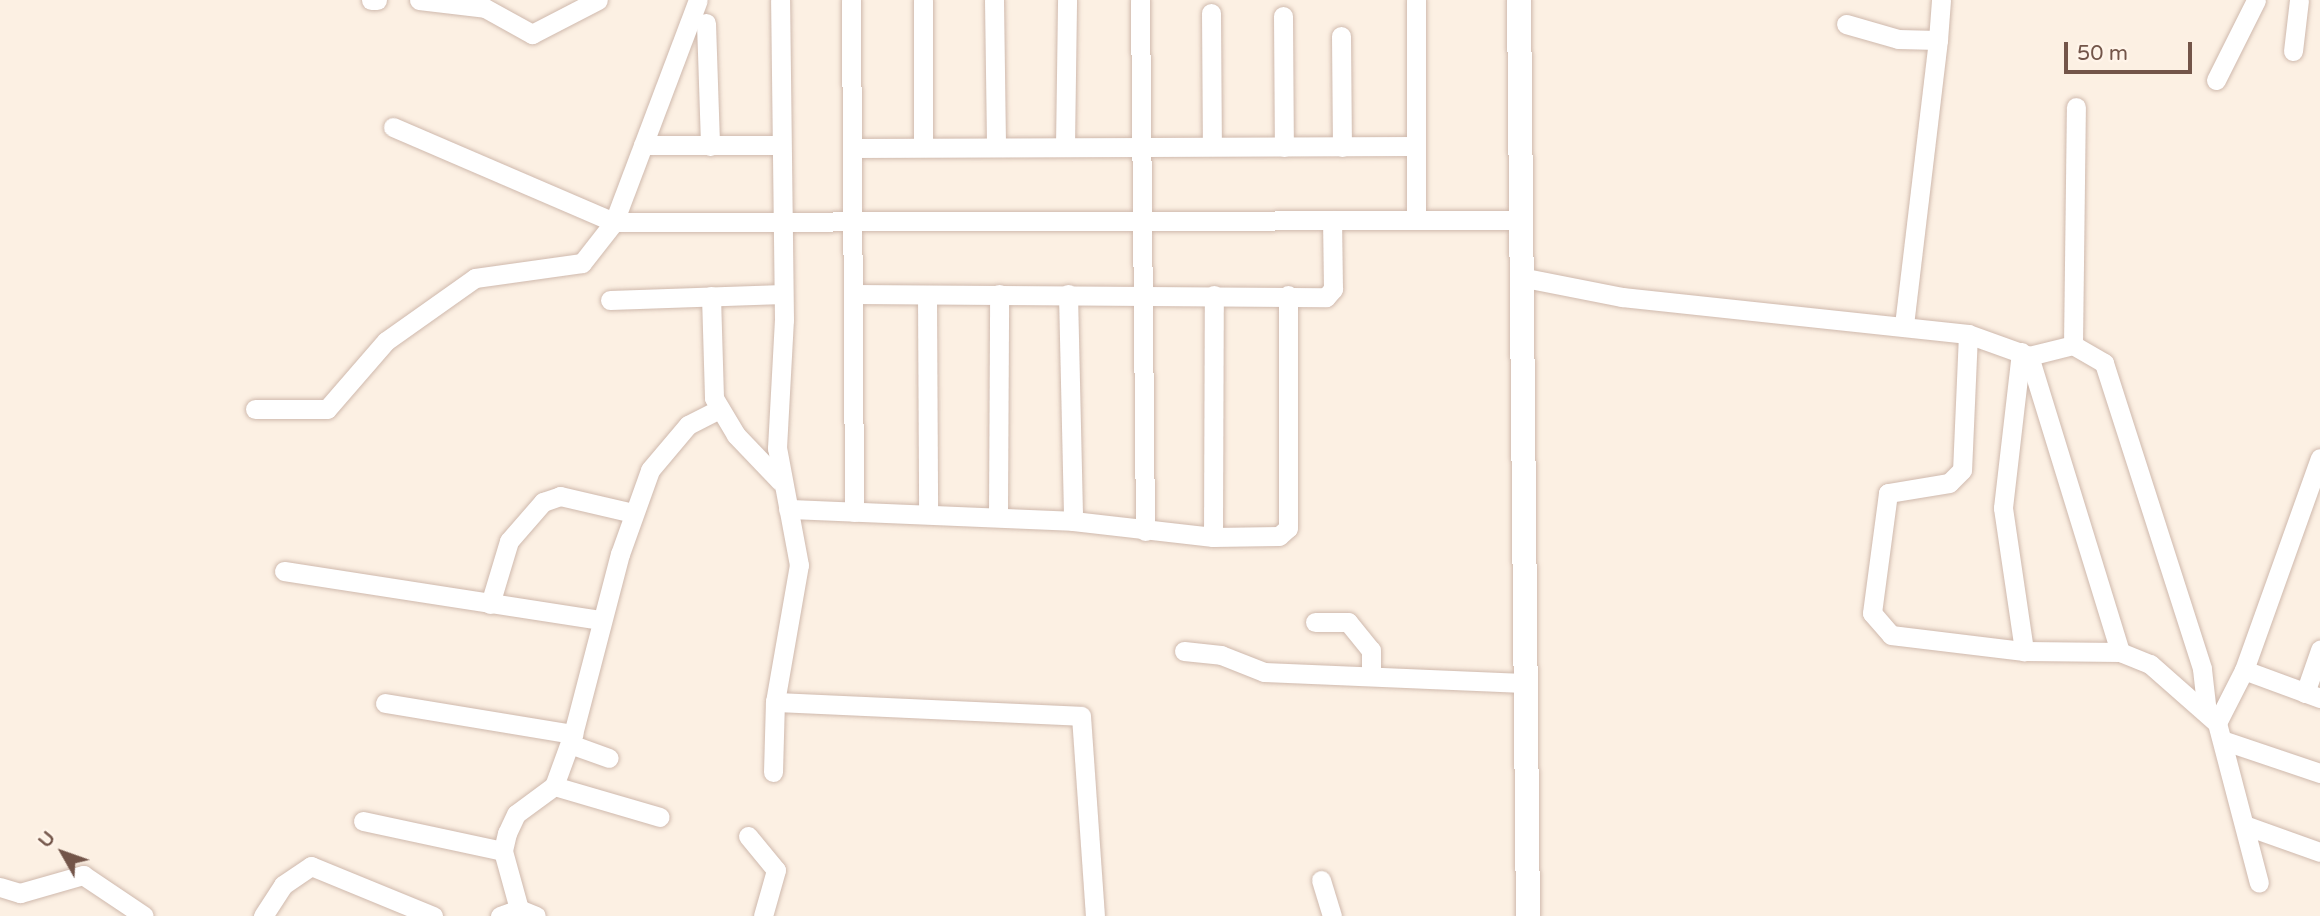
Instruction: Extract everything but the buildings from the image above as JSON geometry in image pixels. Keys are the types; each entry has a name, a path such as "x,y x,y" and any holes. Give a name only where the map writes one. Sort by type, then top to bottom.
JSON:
{"street":[{"path":"371,0 377,0"},
{"path":"419,0 485,8 532,34 598,0"},
{"path":"255,409 327,408 386,341 475,278 582,263 614,222 698,0"},
{"path":"773,772 775,702 799,565 788,509 779,481 783,294 780,0"},
{"path":"851,0 854,512"},
{"path":"923,0 923,146"},
{"path":"994,0 996,146"},
{"path":"1065,147 1067,0"},
{"path":"1140,0 1145,531"},
{"path":"1416,0 1416,220"},
{"path":"1519,0 1528,916"},
{"path":"1904,326 1941,0"},
{"path":"2216,80 2256,0"},
{"path":"2292,51 2299,0"},
{"path":"1211,13 1212,146"},
{"path":"1283,16 1284,147"},
{"path":"706,23 710,146"},
{"path":"1846,24 1898,39 1938,40"},
{"path":"1341,36 1342,146"},
{"path":"2073,345 2076,107"},
{"path":"393,127 614,222 782,219 1520,219"},
{"path":"643,145 781,145"},
{"path":"852,148 1416,146"},
{"path":"853,295 1330,294 1332,220"},
{"path":"1520,277 1622,297 1968,334 2025,354 2073,345 2096,354 2112,379 2202,669 2212,718 2225,741 2259,883"},
{"path":"610,300 783,294"},
{"path":"998,515 999,294"},
{"path":"1069,294 1073,521"},
{"path":"927,295 928,514"},
{"path":"1213,537 1214,295"},
{"path":"788,509 998,515 1213,537 1279,536 1288,528 1288,295"},
{"path":"711,296 713,389 719,409 779,481"},
{"path":"1968,334 1962,470 1949,484 1888,493 1872,613 1891,635 2024,651 2120,652 2150,664 2212,718"},
{"path":"2024,651 2003,508 2025,354"},
{"path":"2025,354 2120,652"},
{"path":"518,914 503,851 516,814 554,786 571,739 601,620 633,513 661,452 688,425 719,409"},
{"path":"2212,718 2244,670 2320,458"},
{"path":"491,604 509,541 543,502 560,496 633,513"},
{"path":"284,571 601,620"},
{"path":"1315,622 1348,622 1371,650 1371,675"},
{"path":"2244,670 2313,695 2320,650"},
{"path":"1184,651 1221,655 1264,673 1371,675 1524,683"},
{"path":"775,702 1081,716 1095,916"},
{"path":"385,703 571,739 609,758"},
{"path":"2225,741 2320,773"},
{"path":"554,786 660,817"},
{"path":"363,821 503,851"},
{"path":"2247,826 2320,852"},
{"path":"748,836 776,870 763,916"},
{"path":"262,916 283,885 312,866 433,916"},
{"path":"0,887 20,893 83,875 144,916"},
{"path":"1321,880 1332,916"}]}
